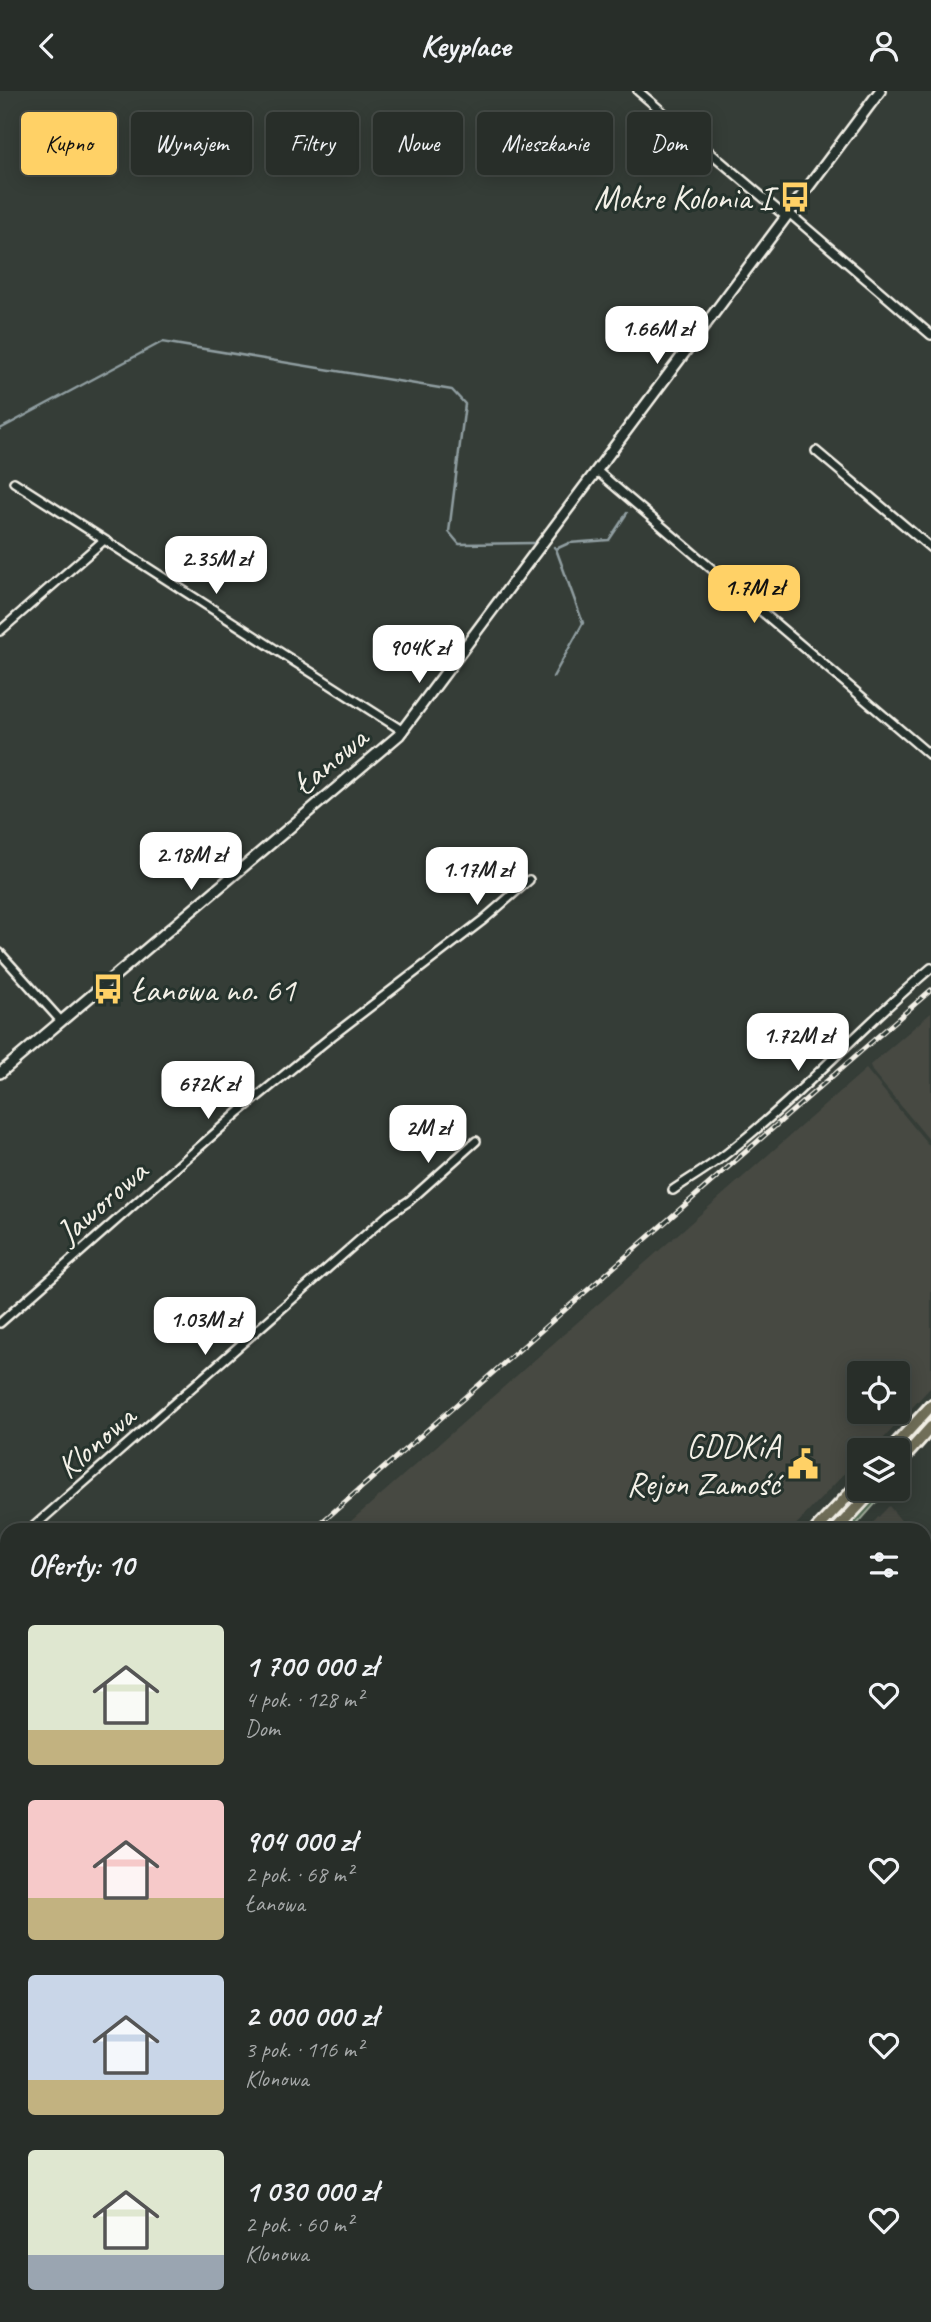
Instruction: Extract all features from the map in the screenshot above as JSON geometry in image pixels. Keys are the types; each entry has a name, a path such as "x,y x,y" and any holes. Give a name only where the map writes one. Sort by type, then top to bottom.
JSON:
{"main road":[{"path":"902,1438 931,1406"},
{"path":"910,1451 931,1427"},
{"path":"823,1523 847,1497"},
{"path":"843,1523 863,1501"}],"street":[{"path":"638,91 931,335"},
{"name":"Łanowa","path":"0,1073 403,731 880,91"},
{"path":"816,451 931,548"},
{"path":"597,471 931,756"},
{"path":"14,482 403,731"},
{"path":"0,631 103,541"},
{"name":"Jaworowa","path":"0,1323 240,1111 342,1028 483,920 529,880"},
{"path":"0,953 61,1021"},
{"path":"673,1190 729,1152 797,1093 931,968"},
{"name":"Klonowa","path":"38,1523 476,1141"}],"shaded area":[{"path":"931,1013 931,1142 872,1071 870,1065"},
{"path":"866,1069 931,1148 931,1387 910,1410 910,1361 847,1361 847,1424 897,1424 884,1438 847,1438 847,1475 845,1473 798,1523 349,1523"},
{"path":"889,1506 903,1523 873,1523"}],"green space":[{"path":"871,1501 878,1501 858,1523 852,1523"}],"waterway":[{"path":"0,429 162,342 452,390 465,404 449,532 459,544 534,543"},
{"path":"554,547 556,549 569,543 609,540 627,513"},
{"path":"553,677 583,623 556,549"}],"railway":[{"path":"321,1523 931,990"}],"place":[{"name":"Mokre Kolonia I","path":"795,197"},
{"name":"Łanowa no. 61","path":"108,989"},
{"name":"GDDKiA Rejon Zamość","path":"803,1464"}]}
